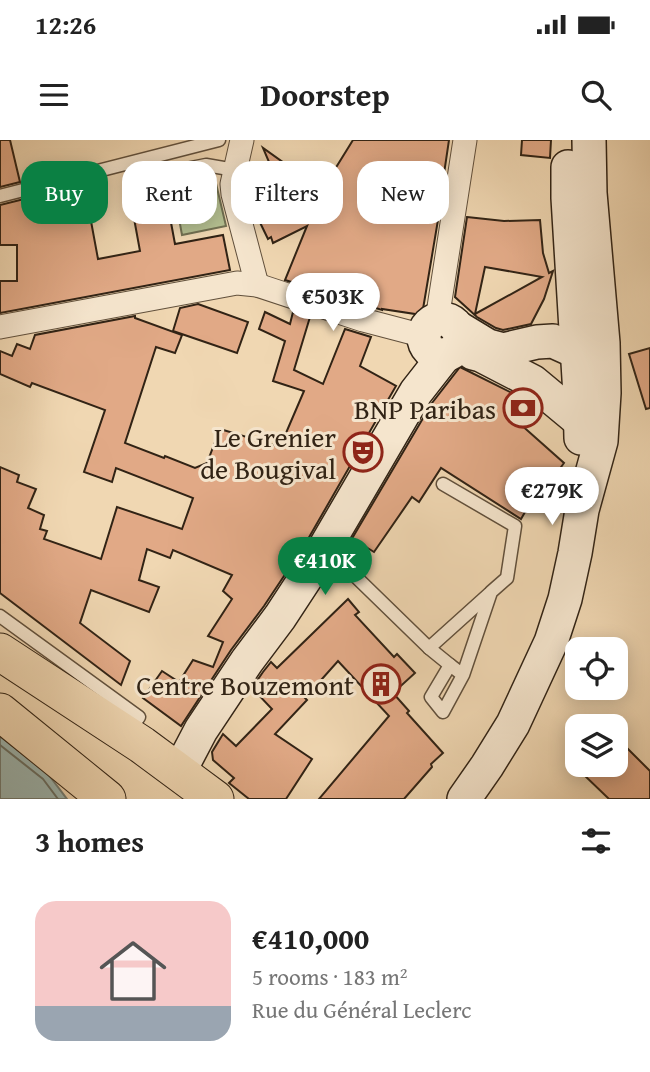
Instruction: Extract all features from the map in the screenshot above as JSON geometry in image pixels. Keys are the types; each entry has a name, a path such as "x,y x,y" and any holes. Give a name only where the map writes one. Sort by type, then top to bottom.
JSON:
{"main road":[{"path":"464,799 513,724 551,642 565,599 582,510 568,198 569,140"},
{"path":"576,386 603,343 590,192 589,140"},
{"path":"571,253 553,318 531,356 576,386"},
{"path":"440,339 503,350 537,342"},
{"path":"440,339 576,386"},
{"path":"173,788 201,730 320,555 416,392 440,339"},
{"path":"0,652 127,735 173,788"},
{"path":"0,681 128,763 173,788 215,799"},
{"path":"0,712 107,799"}],"street":[{"path":"237,161 242,140"},
{"path":"0,327 237,283 257,285 363,320 440,339 465,140"},
{"path":"241,224 257,285"}],"lane":[{"path":"0,196 219,140"},
{"path":"429,648 507,578 515,526 443,484"},
{"path":"320,555 354,575 429,648 463,675"},
{"path":"450,665 431,696 443,712 463,675 491,592"},
{"path":"0,616 139,717 127,735"}],"green space":[{"path":"217,188 226,226 182,235 180,224 217,224"}],"water":[{"path":"0,736 48,774 67,799 0,799"}],"building":[{"path":"0,140 10,140 20,182 0,187"},
{"path":"353,140 449,140 446,161 357,161 357,224 437,224 422,315 382,310 285,280 307,226 273,243 261,224 343,224 343,161 340,161"},
{"path":"522,140 551,140 550,158 521,155"},
{"path":"263,148 281,161 269,161"},
{"path":"21,200 21,224 92,224 98,259 140,251 135,224 171,224 175,244 223,235 230,270 0,313 0,281 17,281 17,245 0,245 0,205"},
{"path":"467,217 504,221 540,220 543,253 549,273 553,271 544,299 531,324 503,330 496,328 477,317 455,297","holes":["485,267 542,277 475,314"]},
{"path":"198,304 248,322 237,353 173,331 180,308"},
{"path":"265,312 290,324 293,312 310,317 294,370 323,384 345,329 371,337 360,366 396,386 304,546 181,726 143,698 162,671 179,682 193,660 213,667 223,642 208,636 232,599 223,591 232,575 173,550 170,558 147,549 139,580 159,587 149,612 91,590 80,623 130,661 121,685 0,593 0,467 19,475 17,482 36,489 28,508 44,515 40,529 47,531 44,539 101,559 117,507 182,529 193,498 116,468 112,482 84,472 105,410 32,383 30,387 0,374 0,351 12,356 17,344 30,349 35,335 135,316 182,335 175,353 156,347 125,443 195,468 207,463 220,429 280,447 304,391 273,381 285,341 259,329"},
{"path":"650,348 650,408 646,409 629,354"},
{"path":"460,367 522,398 534,408 519,423 564,463 551,481 556,486 537,508 525,512 521,519 441,468 419,502 412,497 374,552 366,547 360,556 347,547 432,403"},
{"path":"348,599 359,612 355,615 394,657 397,654 415,673 393,693 443,753 404,799 319,799 389,716 338,661 275,734 312,759 286,799 249,799 229,783 234,778 213,760 212,752 223,734 236,746 272,709 252,688 263,672 271,662 277,668"},
{"path":"628,749 650,771 650,799 609,799 586,777 628,777"}],"place":[{"name":"BNP Paribas","path":"523,408"},
{"name":"Le Grenier de Bougival","path":"363,452"},
{"name":"Centre Bouzemont","path":"381,684"}]}
